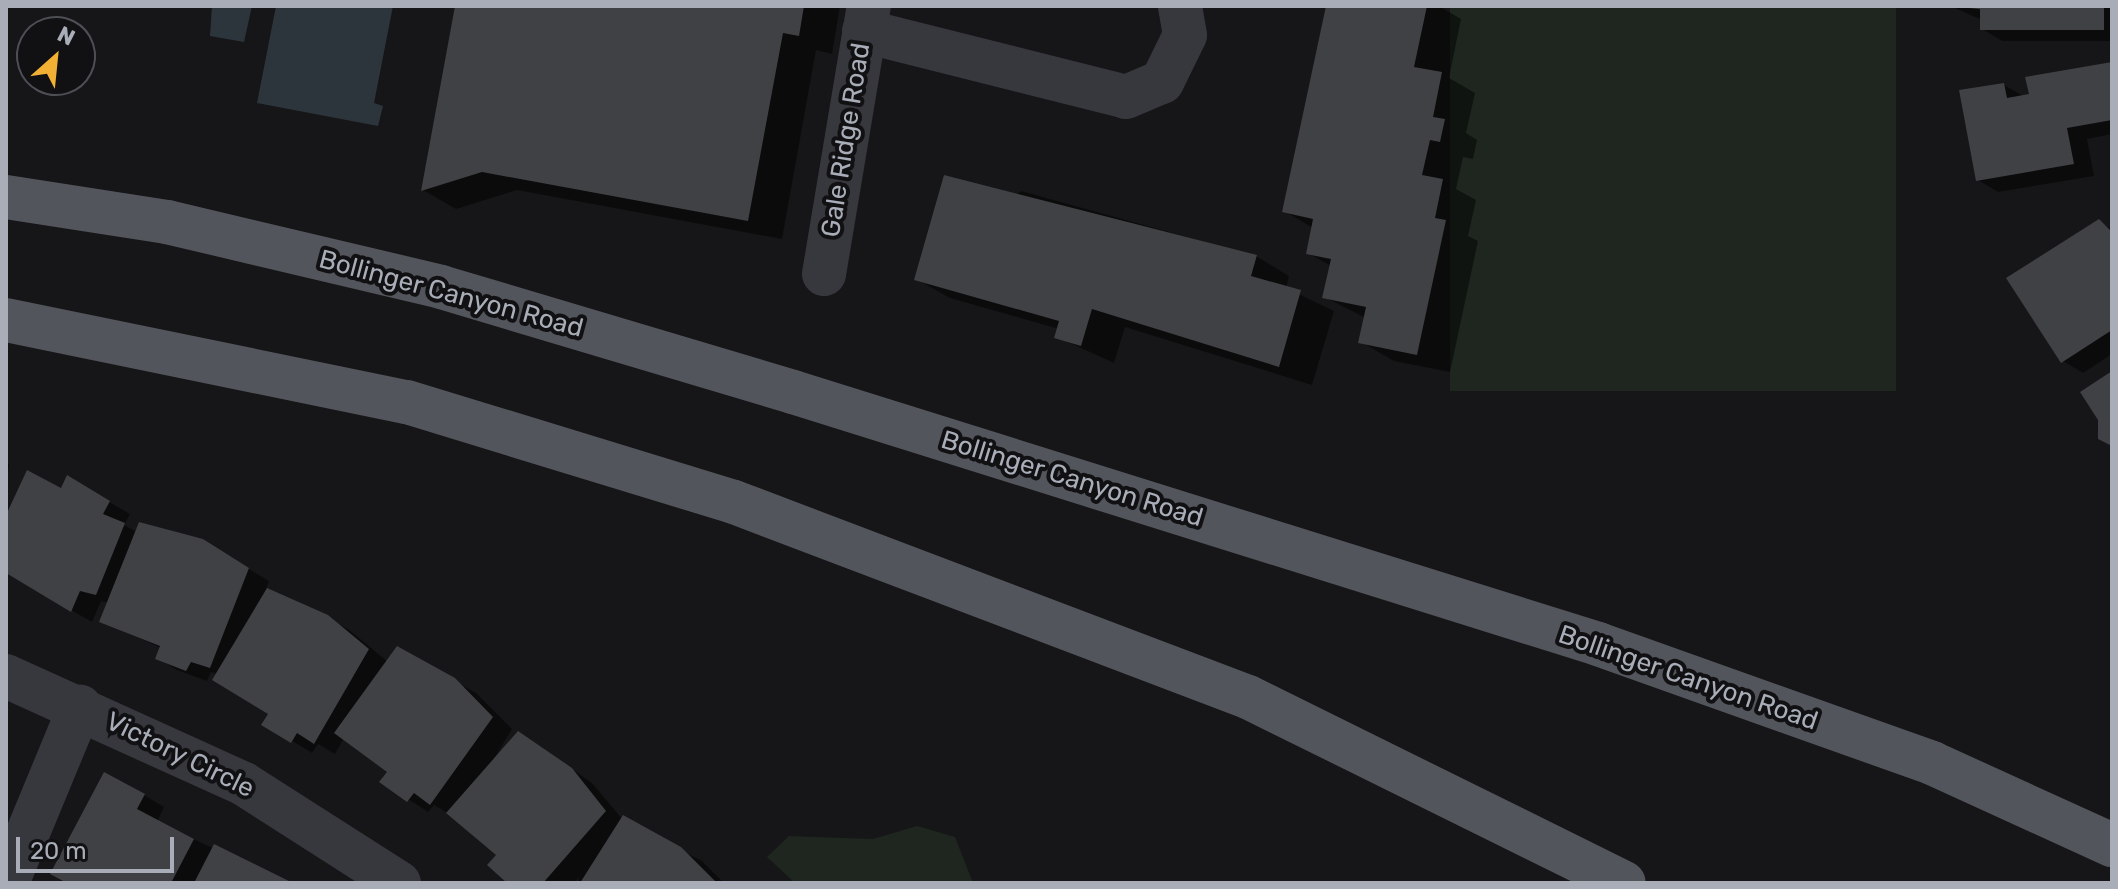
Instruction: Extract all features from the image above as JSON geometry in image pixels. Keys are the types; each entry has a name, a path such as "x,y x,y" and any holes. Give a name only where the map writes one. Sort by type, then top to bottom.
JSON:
{"main road":[{"name":"Bollinger Canyon Road","path":"6,197 167,222 441,287 793,392 1598,644 1932,763 2112,845"},
{"path":"6,320 407,402 734,502 1248,697 1624,883"}],"street":[{"path":"867,18 1126,97 1162,82 1185,35 1180,6"},
{"name":"Gale Ridge Road","path":"824,274 867,18"},
{"path":"6,676 80,707"},
{"name":"Victory Circle","path":"7,883 80,707 244,784 399,883"}],"shaded area":[{"path":"212,6 252,6 244,42 210,36"},
{"path":"276,6 393,6 374,103 383,106 378,126 257,103"},
{"path":"1450,6 1896,6 1896,391 1450,391"},
{"path":"917,826 955,837 973,883 795,883 767,857 789,836 873,839"}],"building":[{"path":"455,6 804,6 799,36 783,33 748,221 482,172 421,191"},
{"path":"1326,6 1427,6 1414,67 1442,72 1433,117 1445,119 1440,142 1430,140 1422,175 1443,179 1435,218 1446,220 1417,355 1358,343 1366,307 1322,298 1331,259 1306,254 1313,219 1282,212"},
{"path":"1948,6 2104,6 2104,30 1980,30 1980,9"},
{"path":"2112,62 2112,120 2067,128 2074,164 1976,181 1959,90 2004,83 2007,98 2029,94 2025,77"},
{"path":"944,175 1257,255 1251,276 1301,290 1279,367 1092,309 1081,346 1054,338 1059,321 914,280"},
{"path":"2099,219 2112,232 2112,330 2061,363 2006,278"},
{"path":"2112,371 2112,446 2098,439 2098,420 2080,392"},
{"path":"27,470 61,488 67,475 110,501 103,514 125,523 96,595 80,591 71,612 6,573 6,515"},
{"path":"139,522 203,539 249,568 210,668 191,662 186,671 155,659 160,646 99,622"},
{"path":"267,588 328,615 369,649 314,744 297,733 291,743 261,725 268,714 212,680"},
{"path":"397,646 455,678 493,717 430,805 414,793 407,802 379,782 387,772 334,733"},
{"path":"518,731 572,768 606,811 543,883 507,883 487,865 496,855 446,813"},
{"path":"104,772 145,794 137,809 194,839 171,883 67,883 50,874"},
{"path":"623,815 681,847 717,883 580,883"},
{"path":"214,844 293,883 194,883"}]}
